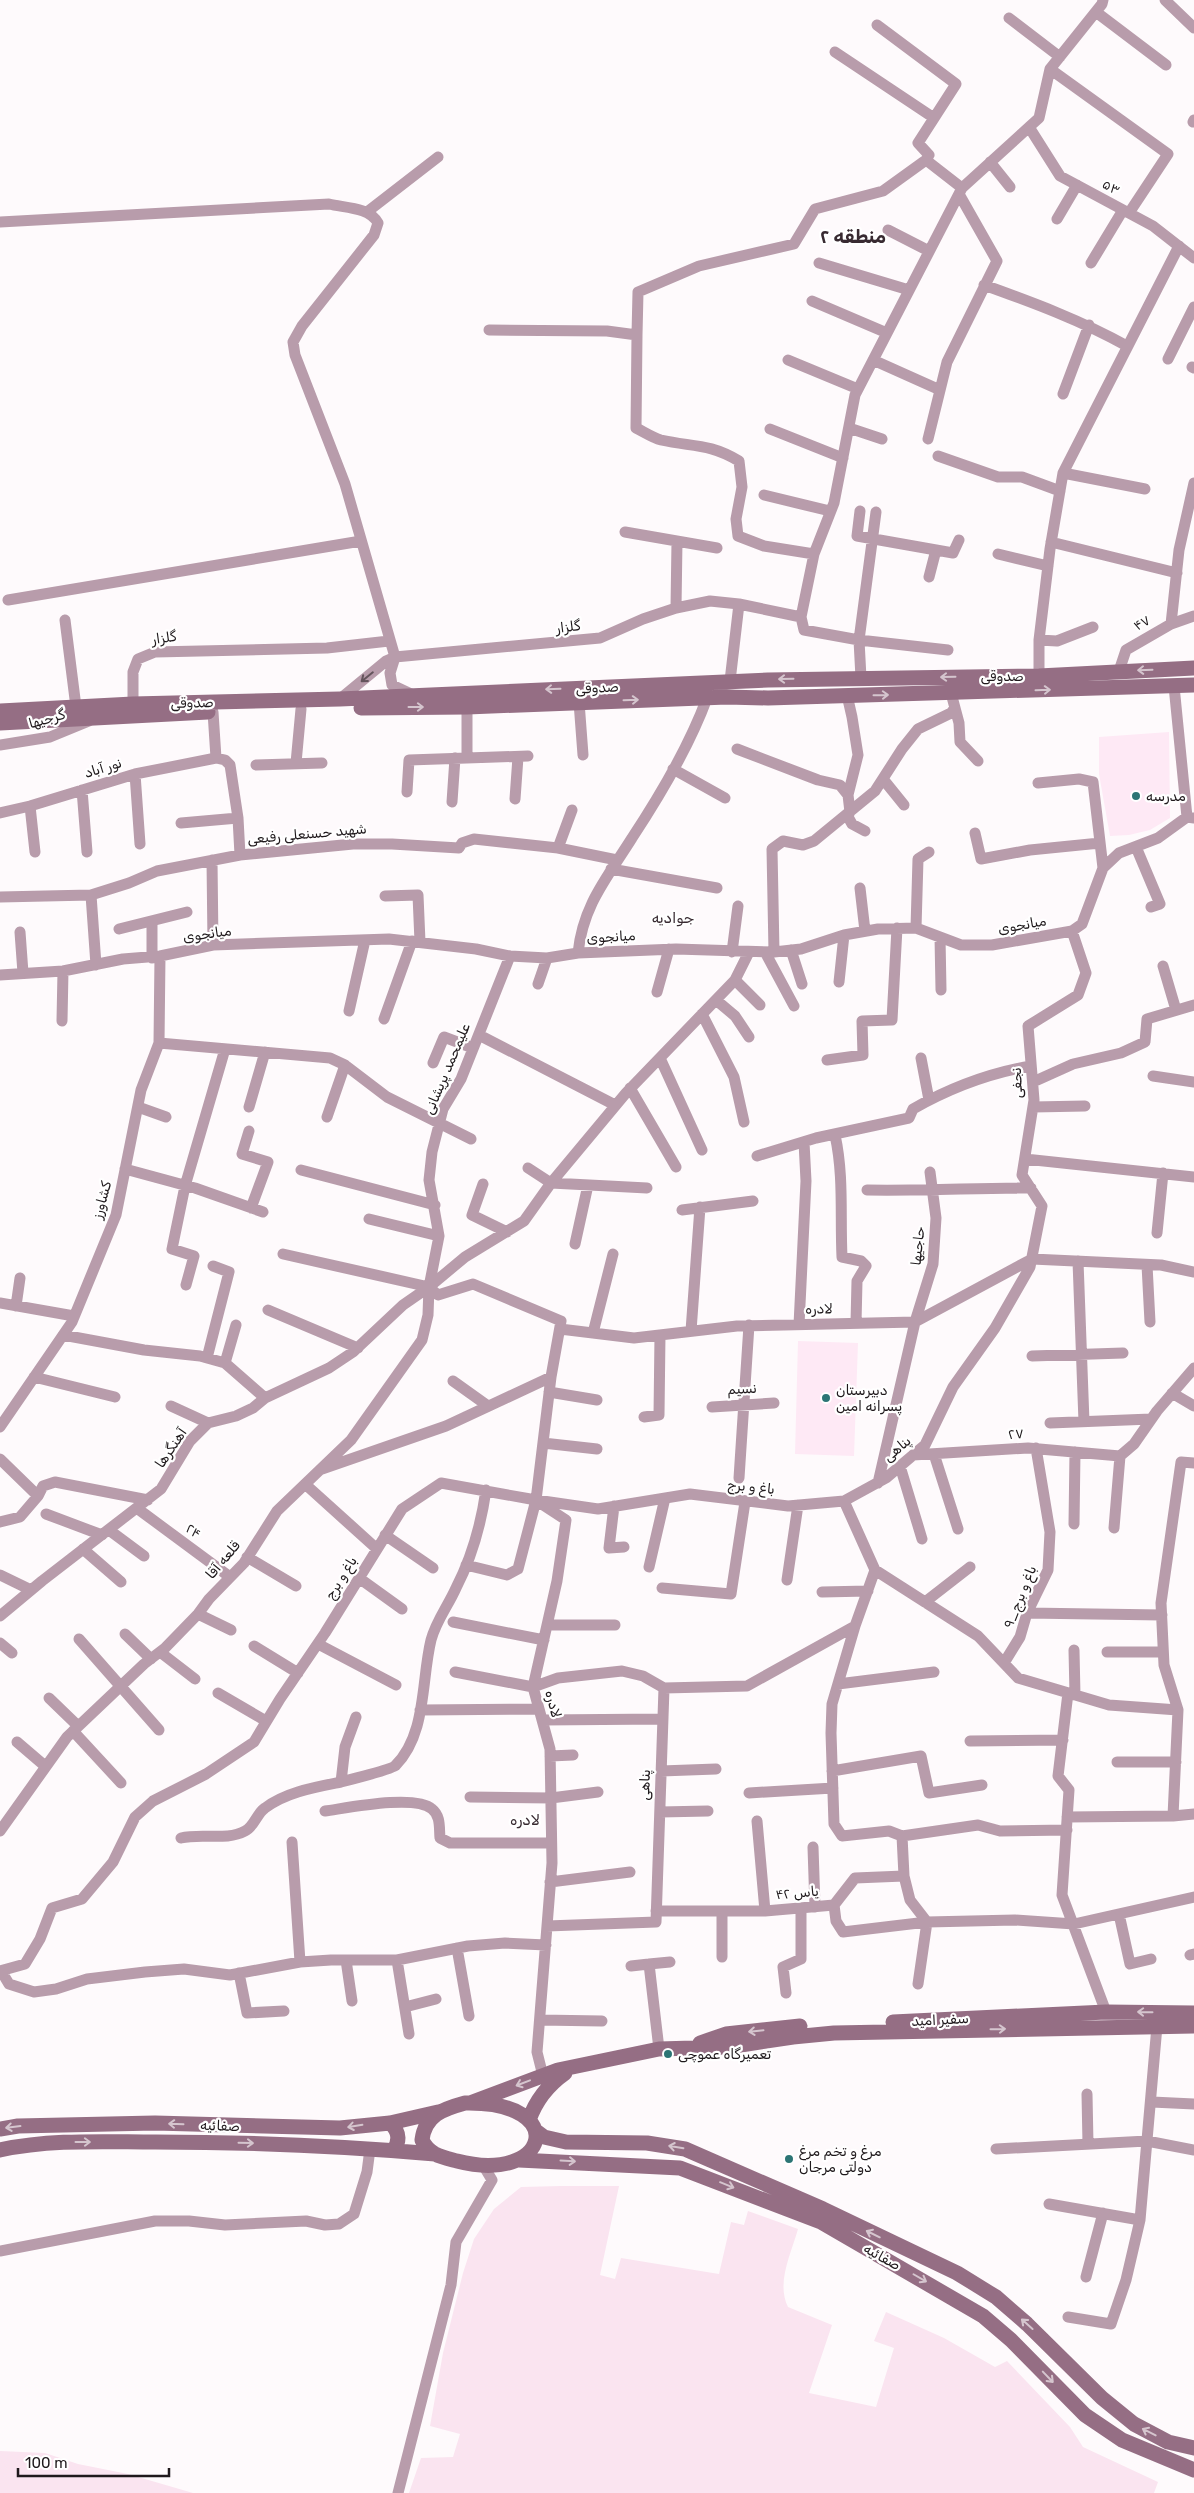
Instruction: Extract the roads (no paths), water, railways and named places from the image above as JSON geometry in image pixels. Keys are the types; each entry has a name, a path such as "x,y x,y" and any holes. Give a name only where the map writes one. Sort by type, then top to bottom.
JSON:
{"main road":[{"name":"صدوقی","path":"0,711 133,704 415,696 709,682 1039,676 1194,668"},
{"path":"707,698 709,682"},
{"path":"727,697 730,682"},
{"name":"صدوقی","path":"0,723 302,708 467,707 727,697 768,698 1194,685"},
{"name":"سفیر امید","path":"688,2047 726,2034 796,2026 1106,2012 1194,2013"},
{"name":"سفیر امید","path":"470,2103 558,2070 569,2070 659,2049 728,2047 834,2033 1194,2026"},
{"path":"519,2160 536,2145 532,2125 532,2110 550,2084 569,2070"},
{"name":"صفائیه","path":"0,2129 18,2126 155,2123 340,2128 390,2123 470,2103 500,2105 532,2125 544,2136 566,2142 646,2143 685,2149 823,2209 957,2274 996,2298 1027,2324 1102,2398 1134,2424 1168,2442 1194,2448"},
{"path":"435,2154 427,2150 422,2140 428,2120 438,2112"},
{"path":"155,2123 155,2142"},
{"path":"390,2123 395,2128 398,2139 394,2150"},
{"name":"صفائیه","path":"0,2150 25,2145 72,2142 279,2143 435,2154 460,2162 483,2165 507,2164 519,2160 680,2168 821,2222 983,2316 1011,2340 1084,2415 1122,2440 1194,2470"}],"street":[{"path":"948,650 859,640 804,630 801,617 814,554 830,511 858,389 960,191 1039,118 1050,69 1096,12 1103,0"},
{"path":"1165,0 1194,28"},
{"path":"1096,12 1166,65"},
{"path":"1009,18 1060,57"},
{"path":"814,554 764,546 738,536 736,519 742,487 739,461 722,451 687,442 659,440 636,428 638,292 699,266 794,244 815,209 883,191 926,160 929,154 918,143 956,84 877,25"},
{"path":"835,52 934,118"},
{"path":"1050,69 1168,154 1091,264"},
{"name":"۵۳","path":"1039,118 1029,127 1060,176 1152,226 1194,258"},
{"path":"367,212 438,157"},
{"path":"926,160 960,191 997,261 947,362 928,439"},
{"path":"990,162 1010,187"},
{"path":"1057,219 1077,186"},
{"path":"0,222 329,204 367,212 374,216 378,223 374,235 302,326 293,342 295,355 345,484 395,658 390,672 392,685 400,691 415,696"},
{"path":"888,230 930,251"},
{"path":"1039,676 1038,640 1048,566 1064,473 1179,246"},
{"path":"819,263 909,290"},
{"path":"984,285 1089,325 1127,346"},
{"path":"812,301 887,333"},
{"path":"1168,359 1194,307"},
{"path":"1063,394 1089,325"},
{"path":"489,330 607,331 637,334"},
{"path":"788,360 858,389"},
{"path":"873,360 940,390"},
{"path":"849,428 882,439"},
{"path":"770,429 843,458"},
{"path":"938,456 998,478 1022,477 1060,491"},
{"path":"1064,473 1145,489"},
{"path":"1171,624 1179,550 1194,483"},
{"path":"764,495 830,511"},
{"path":"860,511 857,536 953,554 959,540"},
{"path":"861,678 859,640 876,512"},
{"path":"625,532 717,548"},
{"path":"8,600 361,541"},
{"path":"676,541 676,608"},
{"path":"1052,542 1177,573"},
{"path":"929,577 936,550"},
{"path":"998,554 1048,566"},
{"name":"گلزار","path":"395,658 600,638 643,619 676,608 710,601 738,604 801,617"},
{"path":"730,682 738,604"},
{"name":"۴۷","path":"1120,671 1126,650 1171,624 1194,616"},
{"path":"65,620 76,707"},
{"path":"1038,640 1057,641 1094,627"},
{"name":"گلزار","path":"133,704 133,672 138,660 155,652 327,648 390,641"},
{"path":"340,699 386,661 395,658"},
{"path":"1072,931 1082,924 1103,868 1119,853 1158,838 1191,817 1174,686"},
{"path":"951,693 959,723 960,742 978,761"},
{"path":"847,695 858,755 848,795 848,813 852,824 865,831"},
{"path":"578,953 585,915 673,769 697,725 707,698"},
{"path":"579,702 583,755"},
{"path":"452,802 461,758 467,707"},
{"path":"296,764 302,708"},
{"path":"794,1006 770,952 772,849 783,842 803,845 814,841 875,791 918,729 951,713 955,708"},
{"path":"213,712 216,758 225,760 230,765 238,818 240,855"},
{"name":"گرجیها","path":"0,745 50,737 100,717"},
{"path":"737,749 818,780 840,785 848,795"},
{"path":"408,792 409,760 523,756 515,799"},
{"name":"نور آباد","path":"0,813 30,806 135,774 216,758"},
{"path":"256,765 322,763"},
{"path":"673,769 725,798"},
{"path":"135,774 140,844"},
{"path":"883,779 904,805"},
{"path":"1038,783 1079,779 1093,782 1103,868"},
{"path":"82,790 87,852"},
{"path":"30,806 35,852"},
{"path":"558,848 572,810"},
{"path":"181,823 238,818"},
{"path":"975,833 981,859 1030,850 1100,843"},
{"name":"شهید حسنعلی رفیعی","path":"0,897 91,895 129,883 157,871 240,855 353,844 459,848 462,843 474,839 558,848 614,865 717,888"},
{"path":"1136,847 1160,904 1151,907"},
{"path":"916,928 918,859 930,852"},
{"path":"212,860 213,945"},
{"path":"860,888 865,931"},
{"path":"91,895 96,965"},
{"path":"384,1019 416,942 418,895 385,896"},
{"path":"732,952 738,906"},
{"path":"119,929 186,912"},
{"name":"کشاورز","path":"0,1427 74,1316 116,1215 141,1090 159,1043 156,957 152,922"},
{"path":"827,1060 863,1055 862,1021 892,1020 897,928"},
{"name":"میانجوی","path":"0,975 62,971 123,959 156,957 213,945 365,940 416,942 510,956 547,958 578,953 668,949 770,952 791,950 865,931 897,928 916,928 961,945 992,945 1072,931"},
{"name":"نجفی","path":"1032,1259 1042,1206 1022,1174 1033,1107 1033,1082 1028,1026 1078,995 1086,973 1072,931"},
{"path":"20,932 23,973"},
{"path":"839,982 844,935"},
{"path":"940,937 941,990"},
{"path":"349,1011 365,940"},
{"path":"657,992 668,949"},
{"path":"791,950 802,984"},
{"name":"آهنگرها","path":"0,1616 161,1489 190,1440 208,1423 236,1416 253,1408 265,1398 329,1368 358,1348 403,1305 430,1287 465,1257 524,1221 551,1183 630,1088 735,980 749,952"},
{"name":"علیمحمد پریشانی","path":"430,1287 439,1236 429,1180 439,1124 443,1109 461,1079 510,956"},
{"path":"538,984 547,958"},
{"path":"1163,966 1176,1010"},
{"path":"62,971 62,1020"},
{"path":"735,980 760,1004"},
{"path":"716,1000 735,1016 749,1037"},
{"path":"1033,1082 1073,1064 1121,1053 1146,1042 1147,1020 1194,1005"},
{"path":"702,1014 734,1077 744,1122"},
{"path":"479,1035 616,1105"},
{"path":"433,1063 444,1036 473,1048"},
{"path":"159,1043 330,1058 345,1065 387,1097 470,1138"},
{"path":"186,1285 194,1256 172,1249 185,1186 225,1049"},
{"path":"249,1107 265,1052"},
{"path":"660,1058 702,1150"},
{"path":"922,1058 929,1100"},
{"path":"327,1117 345,1065"},
{"path":"756,1156 804,1142 909,1118 913,1109 929,1100 998,1072 1032,1066"},
{"path":"1152,1076 1194,1082"},
{"path":"630,1088 676,1167"},
{"path":"1033,1107 1085,1106"},
{"path":"138,1107 166,1117"},
{"path":"249,1130 242,1154 268,1162 251,1208"},
{"path":"835,1135 840,1157 842,1188 842,1257 861,1261 866,1266 857,1281 856,1323"},
{"path":"799,1324 806,1181 804,1142"},
{"path":"1025,1159 1194,1177"},
{"path":"528,1168 551,1183 647,1188"},
{"path":"125,1169 185,1186 263,1212"},
{"path":"301,1170 434,1205"},
{"name":"حاجیها","path":"915,1322 933,1264 936,1218 930,1172"},
{"path":"1157,1233 1163,1173"},
{"path":"483,1184 472,1215 507,1232"},
{"path":"575,1244 588,1185"},
{"path":"867,1190 933,1191 971,1188 1031,1188"},
{"path":"682,1210 753,1200"},
{"path":"690,1331 700,1208"},
{"path":"369,1219 439,1236"},
{"path":"282,1254 430,1287 438,1295 473,1284 561,1321 551,1377 536,1500 518,1569 508,1575 466,1564"},
{"path":"593,1333 613,1254"},
{"path":"878,1483 915,1322 1032,1259 1147,1265 1194,1272"},
{"name":"پناهی","path":"844,1501 878,1483 925,1445 954,1387 995,1328 1030,1267 1032,1259"},
{"path":"1078,1261 1084,1422"},
{"path":"1147,1265 1150,1322"},
{"path":"207,1358 229,1272 214,1266"},
{"path":"16,1306 20,1278"},
{"name":"قلعه آقا","path":"0,1831 45,1766 75,1729 198,1614 247,1557 276,1511 306,1484 316,1471 351,1440 422,1340 428,1315 430,1287"},
{"path":"0,1304 74,1316"},
{"path":"268,1310 358,1348"},
{"name":"لادره","path":"560,1329 634,1338 749,1325 915,1322"},
{"path":"739,1478 749,1325"},
{"path":"225,1363 236,1326"},
{"path":"63,1335 144,1350 207,1358 225,1363 265,1398"},
{"path":"644,1417 658,1415 660,1335"},
{"path":"1032,1356 1123,1353"},
{"path":"1114,1528 1120,1456 1134,1444 1151,1419 1194,1368"},
{"path":"34,1377 115,1397"},
{"path":"316,1471 446,1426 551,1377"},
{"path":"453,1381 488,1406"},
{"path":"549,1392 598,1400"},
{"path":"1172,1393 1194,1406"},
{"name":"نسیم","path":"712,1407 743,1403 774,1403"},
{"path":"171,1406 208,1423"},
{"path":"1050,1423 1151,1419"},
{"path":"543,1443 597,1450"},
{"name":"۲۷","path":"913,1455 1036,1448 1120,1456"},
{"name":"۹_باغ و برج","path":"1004,1663 1020,1637 1026,1613 1048,1570 1050,1532 1036,1448"},
{"path":"1074,1452 1074,1524"},
{"path":"934,1454 958,1529"},
{"path":"0,1459 38,1496"},
{"path":"1173,1816 1178,1710 1164,1665 1161,1603 1181,1462 1194,1464"},
{"path":"900,1466 922,1538"},
{"path":"0,1522 20,1517 38,1496 43,1486 56,1482 148,1500"},
{"name":"باغ و برج","path":"0,1971 25,1964 40,1940 52,1908 82,1899 113,1862 135,1817 154,1801 206,1774 254,1742 402,1509 441,1483 598,1509 690,1494 745,1502 798,1505 844,1501"},
{"path":"306,1484 377,1550"},
{"path":"181,1838 194,1835 228,1836 247,1831 263,1809 275,1801 319,1787 394,1768 408,1750 418,1723 431,1639 442,1613 456,1589 481,1524 486,1490"},
{"path":"649,1567 665,1498"},
{"name":"لادره","path":"536,1500 566,1520 557,1581 534,1687 550,1756 551,1798 550,1882 537,2052 543,2076"},
{"path":"844,1501 875,1570 978,1636 1018,1678 1109,1705 1178,1710"},
{"path":"662,1588 731,1594 745,1502"},
{"path":"787,1580 798,1505"},
{"path":"614,1506 609,1548 624,1547"},
{"name":"۲۴","path":"138,1509 230,1577"},
{"path":"46,1514 105,1532 144,1556"},
{"path":"385,1535 433,1568"},
{"path":"83,1549 121,1582"},
{"path":"247,1557 296,1586"},
{"path":"925,1602 970,1567"},
{"path":"875,1570 855,1626 832,1704 834,1824 842,1836 889,1831 902,1836 978,1825 1000,1832 1067,1830"},
{"path":"0,1575 31,1590"},
{"path":"359,1578 402,1609"},
{"path":"822,1592 868,1591"},
{"path":"1026,1613 1162,1615"},
{"path":"198,1614 231,1630"},
{"path":"453,1622 544,1640"},
{"path":"547,1625 616,1625"},
{"path":"455,1672 534,1687 558,1678 622,1671 643,1676 664,1688 746,1686 855,1626"},
{"path":"125,1634 195,1679"},
{"path":"79,1639 122,1686 158,1730"},
{"path":"0,1643 12,1653"},
{"path":"318,1644 396,1685"},
{"path":"254,1646 298,1673"},
{"path":"1074,1650 1072,1694 1058,1776 1069,1790 1062,1895 1106,2012"},
{"path":"1108,1652 1163,1652"},
{"path":"838,1684 934,1672"},
{"name":"پناهی","path":"656,1911 664,1688"},
{"path":"218,1693 266,1721"},
{"path":"49,1698 121,1783"},
{"path":"420,1710 663,1719"},
{"path":"341,1782 346,1747 356,1717"},
{"path":"970,1741 1063,1740"},
{"path":"17,1742 45,1766"},
{"path":"550,1756 573,1755"},
{"path":"832,1771 921,1756 929,1794 982,1785"},
{"path":"1117,1762 1176,1762"},
{"path":"661,1771 716,1769"},
{"path":"749,1793 833,1788"},
{"path":"470,1797 551,1798 598,1792"},
{"path":"325,1812 381,1803 410,1803 431,1808 438,1818 440,1838 450,1843 551,1844"},
{"path":"660,1812 708,1811"},
{"path":"1068,1817 1194,1814"},
{"path":"757,1821 765,1911"},
{"path":"902,1836 904,1876 910,1900 927,1922 918,1984"},
{"path":"292,1842 300,1962"},
{"path":"813,1847 815,1906"},
{"path":"550,1882 630,1872"},
{"name":"یاس ۴۲","path":"656,1911 765,1911 834,1905 855,1878 904,1876"},
{"path":"834,1905 836,1921 843,1932 927,1922 1015,1920 1074,1924 1194,1897"},
{"path":"786,1993 783,1968 801,1959 801,1908"},
{"path":"547,1926 656,1922 656,1911"},
{"path":"722,1911 722,1957"},
{"path":"1119,1914 1130,1964 1151,1959"},
{"path":"0,1971 9,1984 34,1992 56,1989 87,1979 145,1972 184,1969 207,1973 239,1973 300,1962 397,1960 457,1948 505,1943 546,1945"},
{"path":"457,1948 468,2016"},
{"path":"346,1960 352,2000"},
{"path":"397,1960 409,2034"},
{"path":"631,1966 670,1962"},
{"path":"649,1964 659,2049"},
{"path":"239,1973 247,2013 284,2011"},
{"path":"405,2007 436,1999"},
{"path":"540,2020 602,2021"},
{"path":"1068,2317 1111,2324 1126,2280 1140,2220 1152,2102 1157,2026"},
{"path":"1087,2094 1088,2144"},
{"path":"1152,2102 1194,2104"},
{"path":"996,2149 1147,2141 1194,2150"},
{"path":"0,2251 155,2221 189,2221 225,2225 306,2221 325,2225 339,2224 354,2214 368,2172 370,2150"},
{"path":"398,2493 451,2285 456,2242 492,2180 483,2165"},
{"path":"1049,2204 1140,2220"},
{"path":"1086,2277 1103,2214"}],"place":[{"name":"مدرسه","path":"1136,796"},
{"name":"دبیرستان پسرانه امین","path":"826,1398"},
{"name":"تعمیرگاه عموچی","path":"668,2054"},
{"name":"مرغ و تخم مرغ دولتی مرجان","path":"789,2159"}],"district":[{"name":"منطقه ۲","path":"853,236"},
{"name":"جوادیه","path":"673,918"},
{"name":"لادره","path":"525,1820"}]}
